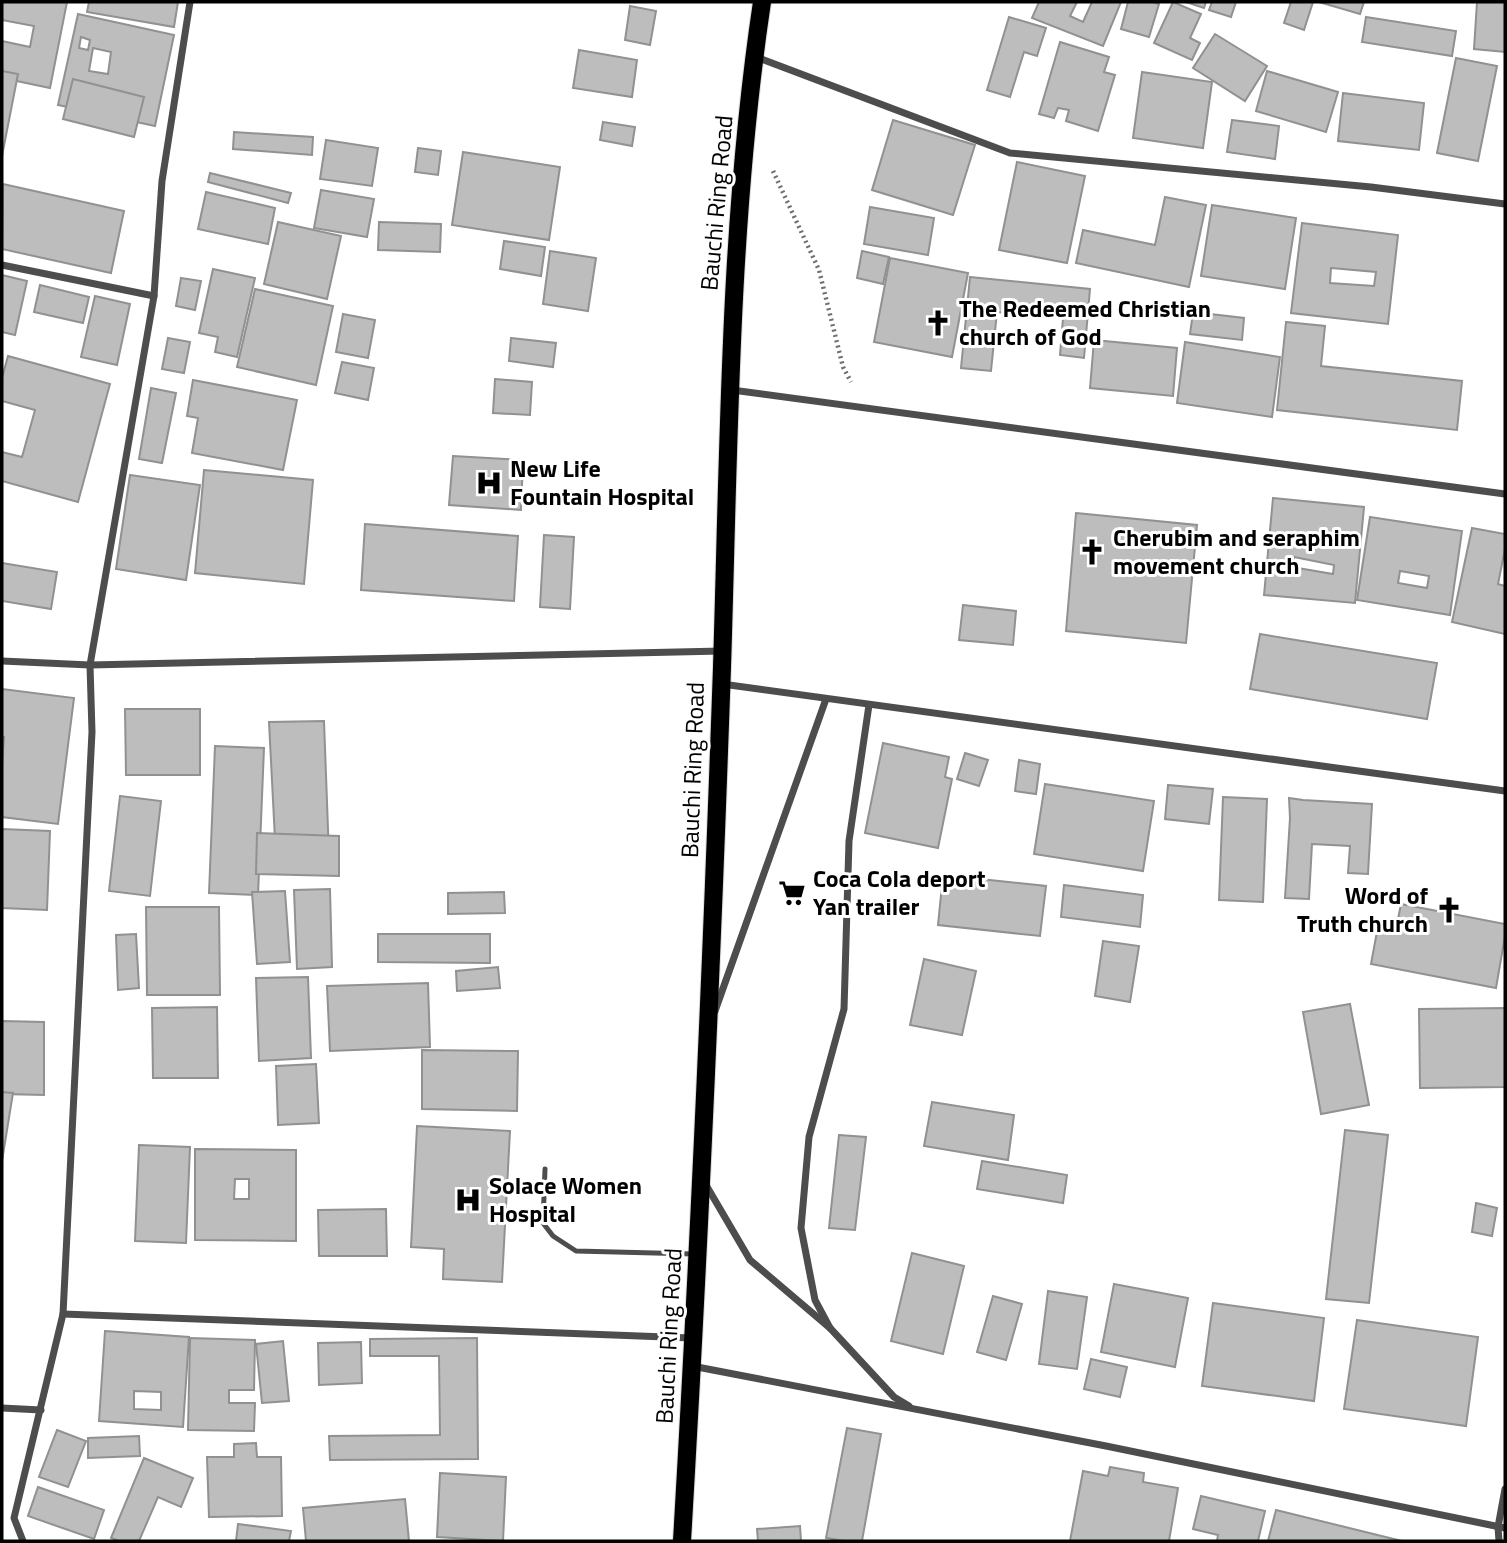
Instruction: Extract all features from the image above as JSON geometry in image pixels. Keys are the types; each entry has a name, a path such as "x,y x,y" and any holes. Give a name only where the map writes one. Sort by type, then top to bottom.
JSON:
{"main road":[{"name":"Bauchi Ring Road","path":"682,1541 707,1035 735,277 754,56 762,2"}],"street":[{"path":"23,1541 14,1518 63,1314 92,732 90,665 153,296 162,181 190,2"},
{"path":"754,56 1010,153 1371,187 1505,204"},
{"path":"2,265 153,296"},
{"path":"730,390 1505,494"},
{"path":"2,660 90,665 722,651"},
{"path":"721,684 1505,791"},
{"path":"707,1035 826,699"},
{"path":"830,1328 815,1300 801,1228 809,1137 844,1009 849,841 869,705"},
{"path":"701,1175 750,1261 830,1328 894,1396 914,1409"},
{"path":"63,1314 693,1338"},
{"path":"692,1366 1106,1446 1502,1527"},
{"path":"2,1408 40,1410"},
{"path":"1499,1541 1505,1489"}],"lane":[{"path":"545,1169 543,1223 553,1236 576,1251 697,1254"}],"path":[{"path":"770,164 819,270 843,367 855,392"}],"building":[{"path":"2,2 67,2 50,88 2,78 2,41 30,47 34,26 2,20"},
{"path":"89,2 178,2 174,27 87,12"},
{"path":"1039,2 1077,2 1070,16 1083,22 1092,2 1121,2 1103,46 1032,18"},
{"path":"1128,2 1159,4 1149,37 1121,29"},
{"path":"1173,2 1201,14 1190,38 1200,43 1192,60 1154,43"},
{"path":"1186,2 1206,2 1204,8"},
{"path":"1212,2 1236,2 1231,17 1209,10"},
{"path":"1291,2 1313,2 1304,30 1284,23"},
{"path":"1319,2 1364,2 1360,14"},
{"path":"1477,2 1505,2 1505,52 1474,49"},
{"path":"630,6 656,11 650,45 625,40"},
{"path":"78,14 174,35 155,126 58,105","holes":["81,37 90,40 88,50 79,48","93,48 111,52 108,74 89,71"]},
{"path":"1009,17 1046,28 1037,56 1024,52 1010,97 987,90"},
{"path":"1366,17 1456,31 1452,56 1362,42"},
{"path":"1215,34 1267,66 1245,101 1193,68"},
{"path":"1060,42 1109,57 1104,72 1115,75 1098,131 1066,121 1069,110 1058,108 1054,118 1039,114"},
{"path":"579,50 637,60 632,97 573,88"},
{"path":"1456,58 1497,66 1478,161 1437,153"},
{"path":"2,71 18,74 2,156"},
{"path":"1267,71 1338,92 1326,132 1256,111"},
{"path":"1142,72 1212,82 1203,148 1133,138"},
{"path":"73,79 144,97 134,137 63,119"},
{"path":"1343,93 1424,103 1419,150 1338,141"},
{"path":"893,120 975,145 953,215 872,190"},
{"path":"1232,120 1279,126 1275,159 1227,152"},
{"path":"603,122 635,127 632,146 600,140"},
{"path":"234,132 313,137 312,155 233,149"},
{"path":"326,140 378,148 372,186 320,179"},
{"path":"418,148 441,151 438,175 415,172"},
{"path":"463,152 560,167 549,240 452,225"},
{"path":"1017,162 1085,176 1067,263 999,250"},
{"path":"210,173 291,193 288,203 208,182"},
{"path":"3,184 124,211 111,273 2,249"},
{"path":"321,190 374,199 367,237 314,228"},
{"path":"206,192 275,208 268,244 198,229"},
{"path":"1165,197 1206,205 1189,287 1076,263 1083,230 1155,245"},
{"path":"1212,205 1296,218 1285,289 1201,276"},
{"path":"870,207 934,218 928,255 864,244"},
{"path":"278,222 341,236 327,299 264,284"},
{"path":"379,222 441,224 440,252 378,250"},
{"path":"1302,223 1398,235 1388,324 1291,313","holes":["1331,268 1376,272 1374,286 1330,283"]},
{"path":"504,241 545,247 541,276 500,269"},
{"path":"550,251 596,258 588,311 543,304"},
{"path":"862,251 889,257 883,284 857,278"},
{"path":"890,258 968,273 952,357 874,342"},
{"path":"213,269 255,278 237,357 215,352 218,337 199,333"},
{"path":"2,275 27,281 15,335 2,332"},
{"path":"970,277 1090,289 1084,358 1060,355 1063,318 997,312 991,371 961,368"},
{"path":"181,278 201,281 195,310 176,306"},
{"path":"40,285 89,297 83,323 34,312"},
{"path":"255,289 333,306 316,385 237,367"},
{"path":"95,296 130,304 117,365 81,357"},
{"path":"1193,312 1244,318 1242,340 1190,334"},
{"path":"343,314 375,320 368,358 336,352"},
{"path":"1286,322 1325,326 1321,366 1462,381 1457,430 1277,410"},
{"path":"168,338 190,342 184,373 162,369"},
{"path":"511,338 556,343 553,367 509,361"},
{"path":"1094,340 1177,348 1173,396 1090,388"},
{"path":"1185,342 1280,357 1272,417 1177,403"},
{"path":"8,356 110,384 78,502 2,481 2,452 22,457 35,410 2,401 2,378"},
{"path":"342,362 374,368 368,400 335,393"},
{"path":"495,379 532,382 530,415 493,413"},
{"path":"193,380 297,400 283,470 192,453 198,418 187,416"},
{"path":"151,388 176,393 162,463 139,459"},
{"path":"453,456 523,460 521,510 449,505"},
{"path":"204,470 313,480 304,584 195,573"},
{"path":"130,475 200,485 186,580 116,569"},
{"path":"1273,498 1364,507 1355,603 1264,595","holes":["1294,557 1334,565 1333,574 1292,567"]},
{"path":"1076,513 1197,525 1186,643 1066,631"},
{"path":"1370,517 1462,531 1450,615 1357,600","holes":["1400,571 1429,576 1427,588 1398,583"]},
{"path":"365,524 518,536 514,601 361,590"},
{"path":"1472,528 1505,534 1498,584 1505,586 1505,634 1452,622"},
{"path":"544,535 574,537 570,609 540,607"},
{"path":"2,563 57,572 51,609 2,601"},
{"path":"963,605 1016,611 1013,645 959,640"},
{"path":"1260,634 1437,663 1427,719 1250,689"},
{"path":"2,689 74,698 58,824 2,817"},
{"path":"125,709 200,709 200,775 126,775"},
{"path":"324,721 329,856 276,859 269,722"},
{"path":"883,743 949,757 945,777 952,779 938,848 865,833"},
{"path":"215,746 264,748 258,895 209,893"},
{"path":"965,753 988,760 979,786 957,779"},
{"path":"1019,760 1040,764 1036,794 1015,791"},
{"path":"1045,784 1154,801 1143,871 1034,854"},
{"path":"1168,785 1213,789 1209,824 1165,819"},
{"path":"120,796 161,801 150,896 109,891"},
{"path":"1223,797 1267,799 1263,902 1219,900"},
{"path":"1289,798 1372,804 1368,874 1348,873 1350,846 1312,844 1309,899 1285,898"},
{"path":"2,829 50,831 47,910 2,908"},
{"path":"257,833 339,836 339,876 256,874"},
{"path":"943,875 1046,886 1040,936 938,925"},
{"path":"1064,885 1143,895 1140,927 1061,917"},
{"path":"330,889 332,967 297,969 294,890"},
{"path":"285,891 290,962 257,964 252,892"},
{"path":"504,892 505,913 448,914 448,893"},
{"path":"1401,904 1505,924 1496,988 1371,964 1378,926 1396,929"},
{"path":"146,907 219,907 220,995 147,995"},
{"path":"136,934 139,988 118,990 116,935"},
{"path":"378,934 490,934 490,963 378,962"},
{"path":"1103,941 1139,946 1130,1002 1095,996"},
{"path":"924,959 976,971 962,1035 910,1025"},
{"path":"498,967 500,988 457,991 456,971"},
{"path":"308,977 311,1058 259,1061 256,978"},
{"path":"428,983 430,1047 330,1051 327,986"},
{"path":"1350,1004 1369,1105 1321,1114 1303,1012"},
{"path":"217,1007 218,1078 153,1078 152,1008"},
{"path":"1505,1008 1505,1087 1420,1088 1419,1009"},
{"path":"2,1021 44,1022 44,1095 2,1094"},
{"path":"422,1050 518,1051 517,1111 422,1109"},
{"path":"316,1064 319,1123 278,1125 276,1066"},
{"path":"2,1092 13,1093 2,1161"},
{"path":"932,1102 1014,1115 1008,1160 924,1146"},
{"path":"417,1126 510,1131 502,1282 443,1279 444,1249 411,1247"},
{"path":"1345,1130 1388,1135 1369,1303 1326,1299"},
{"path":"839,1135 866,1137 855,1230 829,1228"},
{"path":"139,1145 190,1147 186,1243 135,1241"},
{"path":"195,1149 296,1150 296,1241 195,1240","holes":["235,1179 249,1179 249,1199 234,1199"]},
{"path":"982,1161 1067,1175 1063,1203 977,1189"},
{"path":"1476,1203 1497,1208 1492,1236 1472,1232"},
{"path":"386,1209 387,1256 319,1256 318,1210"},
{"path":"912,1253 964,1266 943,1354 891,1341"},
{"path":"1114,1284 1188,1298 1175,1367 1101,1352"},
{"path":"1048,1291 1087,1297 1077,1369 1039,1364"},
{"path":"993,1296 1022,1304 1006,1360 977,1352"},
{"path":"1213,1303 1324,1318 1314,1401 1202,1386"},
{"path":"1357,1320 1478,1337 1466,1426 1344,1409"},
{"path":"105,1331 189,1337 183,1427 99,1421","holes":["134,1391 161,1392 161,1410 134,1409"]},
{"path":"190,1338 255,1340 254,1390 229,1390 229,1403 255,1403 254,1431 188,1430"},
{"path":"477,1338 478,1459 330,1460 329,1436 440,1435 439,1356 370,1356 370,1339"},
{"path":"283,1341 289,1401 262,1403 256,1344"},
{"path":"361,1342 362,1383 319,1385 318,1343"},
{"path":"1091,1359 1127,1367 1120,1397 1084,1389"},
{"path":"847,1428 881,1434 862,1541 826,1538"},
{"path":"57,1430 86,1441 68,1487 39,1477"},
{"path":"139,1436 140,1456 88,1458 88,1438"},
{"path":"256,1443 257,1457 281,1457 282,1516 209,1517 207,1457 234,1457 234,1444"},
{"path":"144,1458 193,1478 181,1507 158,1497 139,1541 119,1541 111,1538"},
{"path":"1110,1467 1144,1473 1143,1482 1178,1488 1169,1541 1070,1541 1083,1471 1108,1476"},
{"path":"440,1473 506,1477 503,1541 437,1537"},
{"path":"38,1487 104,1510 94,1539 28,1516"},
{"path":"1201,1496 1265,1511 1258,1541 1217,1541 1218,1535 1193,1529"},
{"path":"405,1499 409,1541 306,1541 303,1508"},
{"path":"1276,1510 1402,1541 1268,1541"},
{"path":"238,1524 291,1531 289,1541 236,1541"},
{"path":"800,1526 801,1541 758,1541 757,1529"}],"place":[{"name":"The Redeemed Christian church of God","path":"938,323"},
{"name":"New Life Fountain Hospital","path":"489,483"},
{"name":"Cherubim and seraphim movement church","path":"1092,552"},
{"name":"Coca Cola deport Yan trailer","path":"792,893"},
{"name":"Word of Truth church","path":"1449,910"},
{"name":"Solace Women Hospital","path":"468,1200"}]}
